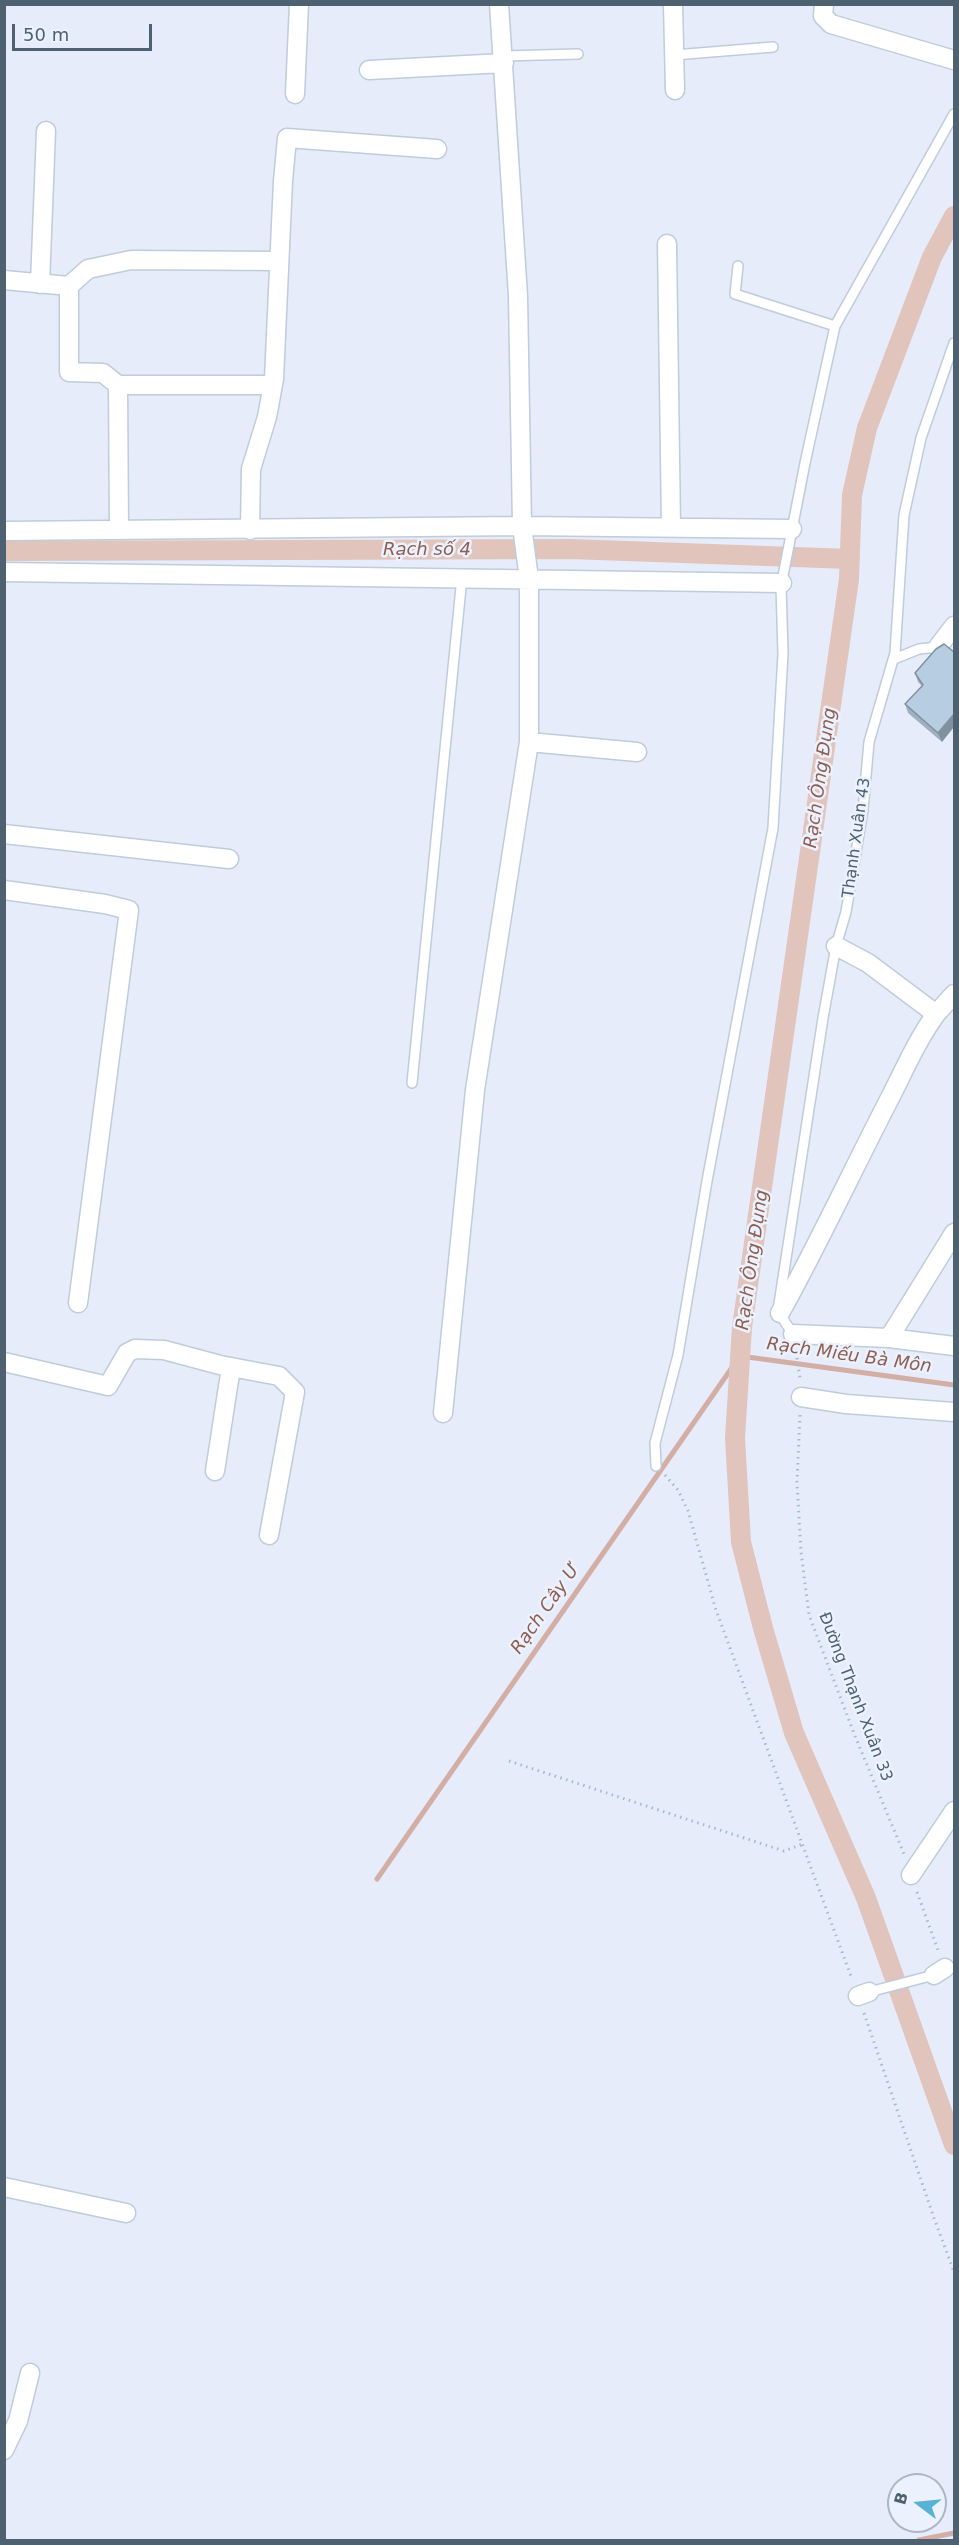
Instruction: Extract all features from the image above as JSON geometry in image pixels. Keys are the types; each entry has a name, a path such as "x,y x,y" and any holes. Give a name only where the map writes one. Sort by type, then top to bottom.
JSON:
{"street":[{"path":"295,94 299,4"},
{"path":"443,1413 475,1090 529,742 529,578 522,527 518,296 499,4"},
{"path":"673,4 675,90"},
{"path":"824,4 823,16 831,24 954,60"},
{"path":"369,70 503,59"},
{"path":"40,284 46,131"},
{"path":"250,530 251,469 267,417 273,385 287,138 437,149"},
{"path":"667,244 671,527"},
{"path":"273,385 118,385 103,373 69,372 69,286 88,268 131,260 279,261"},
{"path":"4,280 69,286"},
{"path":"118,385 119,530"},
{"path":"4,531 522,527 792,530"},
{"path":"4,572 782,582"},
{"path":"938,647 954,626"},
{"path":"529,742 637,752"},
{"path":"4,834 229,859"},
{"path":"4,890 105,904 129,910 78,1304"},
{"path":"836,946 868,963 936,1014"},
{"path":"780,1313 814,1252 862,1150 922,1034 954,994"},
{"path":"889,1338 954,1233"},
{"path":"794,1338 889,1338 954,1346"},
{"path":"4,1362 108,1386 127,1353 135,1349 164,1350 231,1367 279,1376 295,1392 268,1535"},
{"path":"215,1471 231,1367"},
{"path":"801,1393 846,1404 954,1412"},
{"path":"911,1875 954,1813"},
{"path":"4,2187 126,2213"},
{"path":"4,2450 18,2421 30,2373"}],"lane":[{"path":"674,55 773,47"},
{"path":"503,59 578,54"},
{"path":"656,1466 655,1443 678,1355 707,1181 773,828 783,654 782,582 836,326 954,114"},
{"path":"738,266 735,294 836,326"},
{"name":"Thạnh Xuân 43","path":"780,1313 779,1304 796,1186 836,946 848,901 862,810 869,742 894,658 904,515 921,438 954,343"},
{"path":"412,1083 462,577"},
{"path":"894,658 919,649 930,650 938,647"},
{"path":"780,1313 794,1338"},
{"path":"863,1994 940,1971"}],"path":[{"name":"Đường Thạnh Xuân 33","path":"794,1338 801,1393 797,1482 801,1552 809,1615 911,1875 940,1971"},
{"path":"656,1466 678,1490 688,1511 716,1610 803,1844 863,1994 954,2272"},
{"path":"509,1761 784,1851 803,1844"}],"building":[{"path":"944,644 954,652 954,714 938,733 905,704 923,685 915,673 936,649"}],"waterway":[{"name":"Rạch Ông Đụng","path":"954,216 932,257 867,428 852,495 849,579 742,1327 735,1438 741,1542 794,1733 866,1898 954,2145"},
{"name":"Rạch số 4","path":"4,551 570,549 850,559"},
{"name":"Rạch Cây Ư","path":"377,1879 740,1356 954,1385"},
{"path":"919,2540 954,2533"}],"water label":[{"name":"Rạch Miếu Bà Môn","path":"849,1356"}]}
